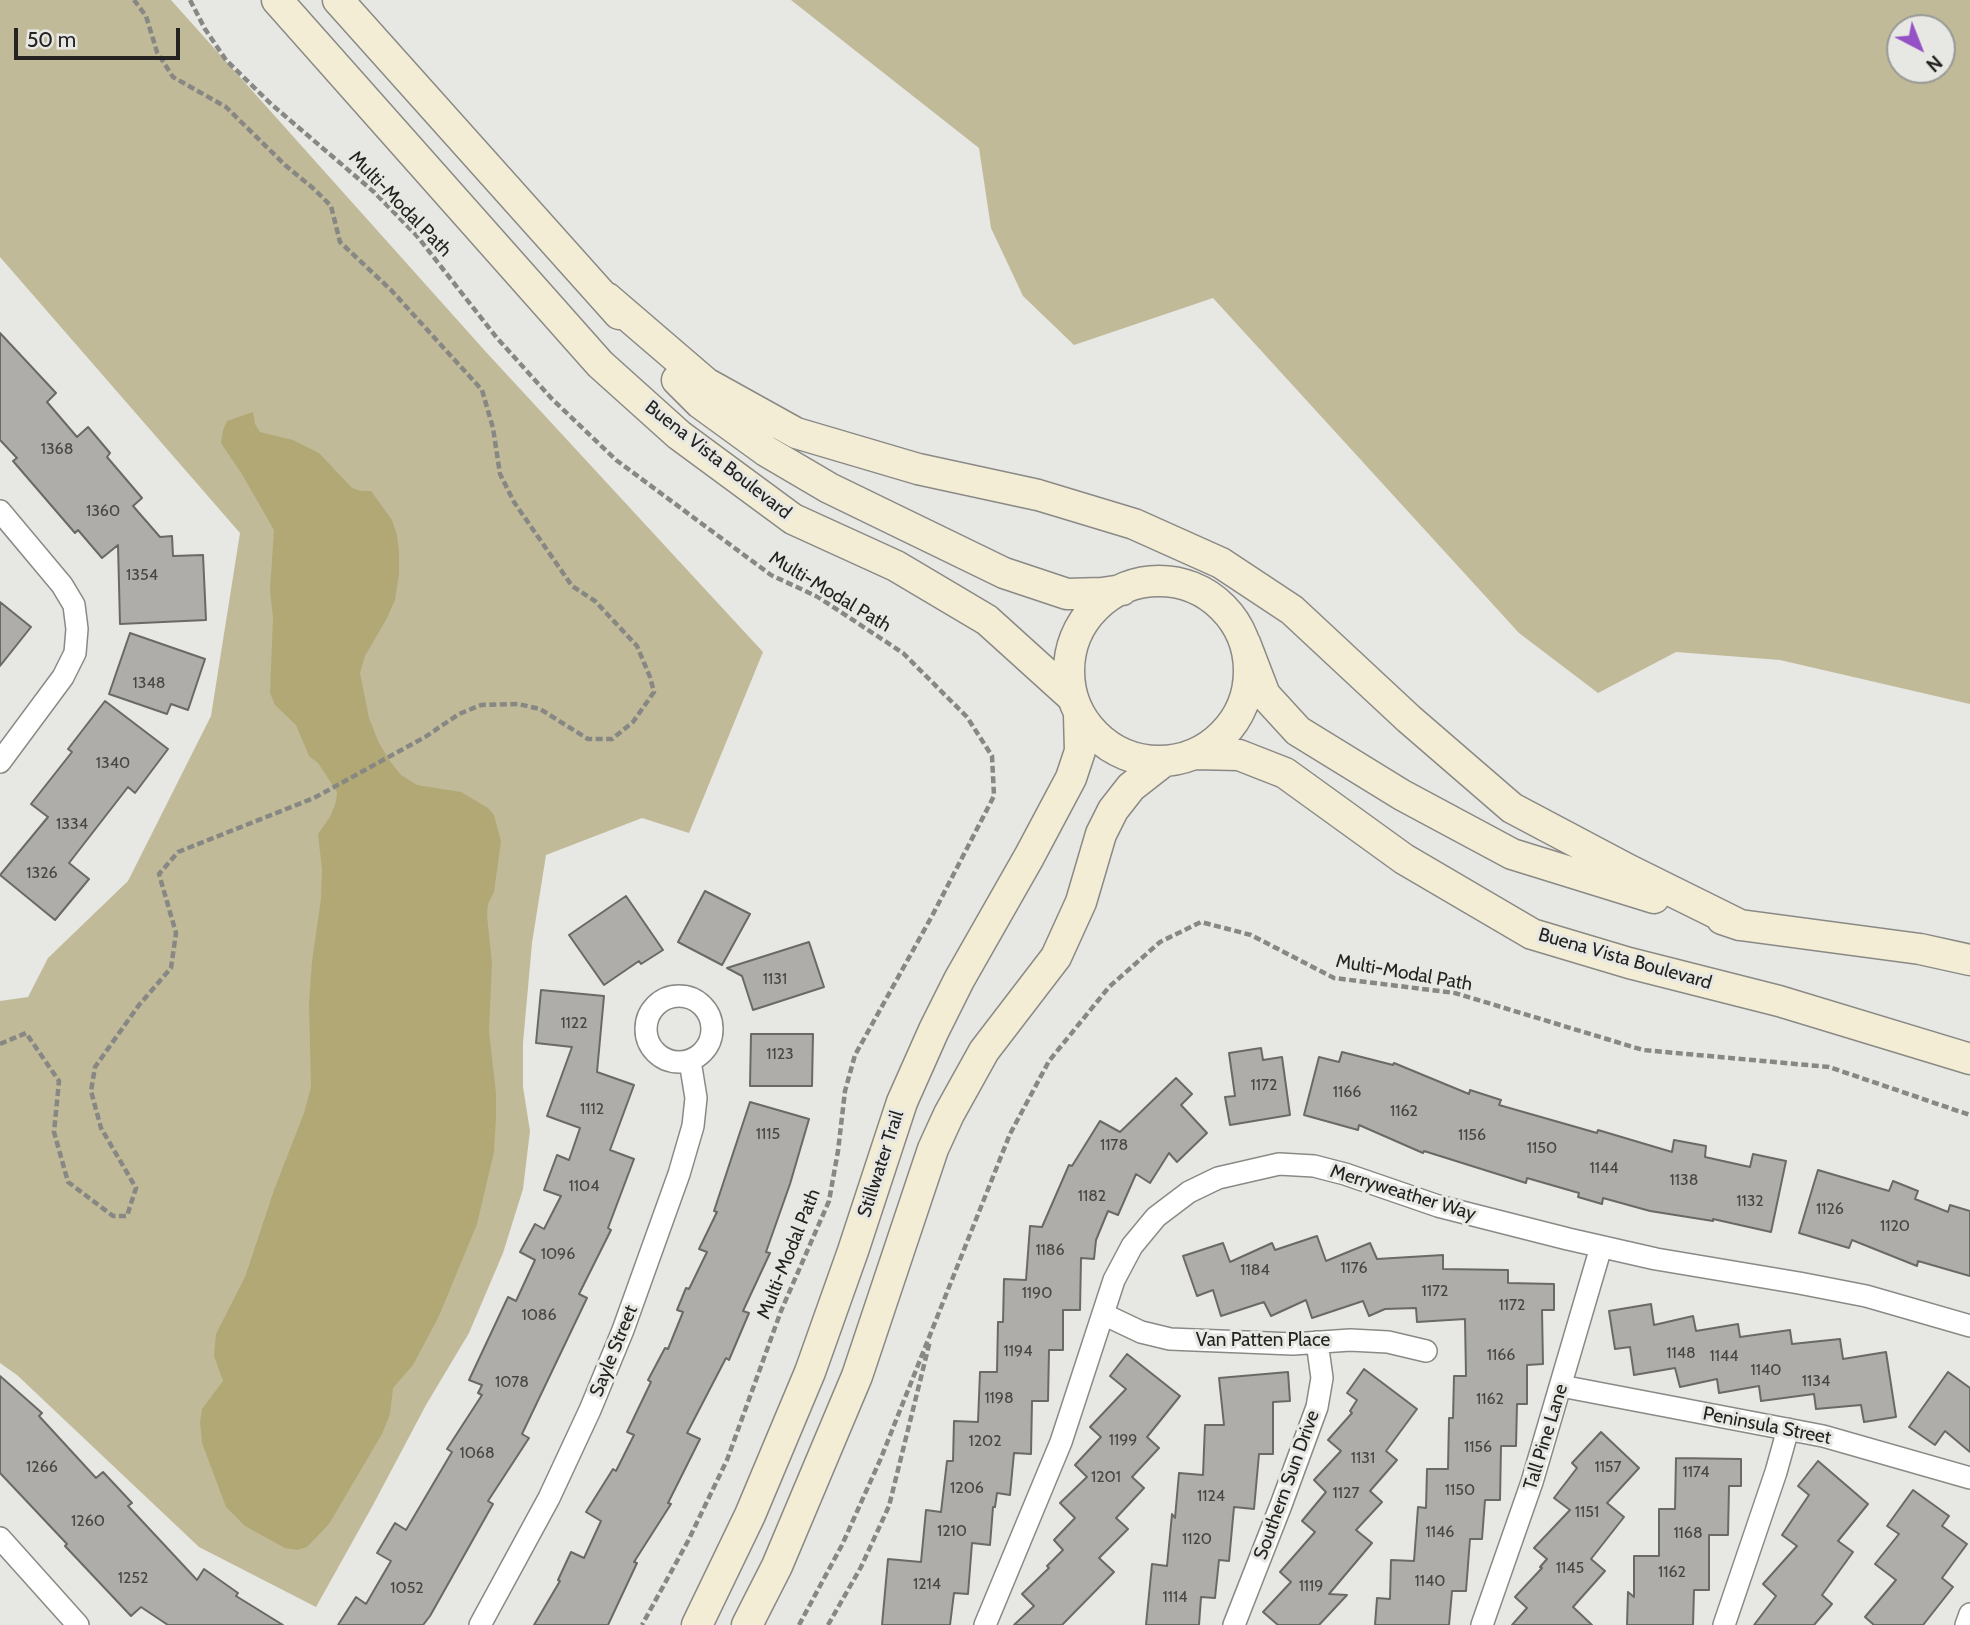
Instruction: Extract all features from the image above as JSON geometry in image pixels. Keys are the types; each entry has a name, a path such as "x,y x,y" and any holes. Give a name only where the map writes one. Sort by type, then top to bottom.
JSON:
{"main road":[{"name":"Buena Vista Boulevard","path":"277,0 600,364 679,435 793,519 896,566 987,620 1075,705 1090,730 1110,748 1135,758 1163,762 1195,754 1239,755 1285,773 1343,812 1404,859 1532,934 1629,963 1779,1001 1970,1059"},
{"name":"Buena Vista Boulevard","path":"338,0 607,298 640,342 700,403 766,451 829,488 1004,573 1067,594 1122,590"},
{"path":"607,298 706,383 796,433 918,468 1038,495 1135,524 1221,563 1292,610 1409,719 1512,808 1740,925"},
{"name":"Buena Vista Boulevard","path":"1075,705 1068,668 1073,640 1087,616 1108,597 1133,584 1161,581 1188,585 1213,598 1232,618 1245,643 1265,695 1298,731 1402,795 1512,855 1740,925 1920,948 1970,960"},
{"name":"Buena Vista Boulevard","path":"1195,754 1218,740 1235,719 1246,695 1249,669 1245,643"},
{"name":"Stillwater Trail","path":"697,1625 755,1504 810,1372 907,1090 959,980 1071,778 1080,751 1075,705"},
{"path":"747,1625 777,1566 858,1376 933,1149 949,1114 984,1051 1056,957 1081,902 1101,834 1113,810 1131,787 1163,762"}],"street":[{"path":"0,511 62,585 74,605 78,629 75,653 63,677 0,762"},
{"name":"Sayle Street","path":"480,1625 549,1498 624,1330 679,1174 693,1126 696,1098 691,1060"},
{"name":"Merryweather Way","path":"985,1625 1061,1442 1114,1280 1132,1246 1156,1217 1189,1192 1218,1178 1279,1164 1314,1166 1438,1206 1601,1247 1866,1296 1970,1326"},
{"name":"Tall Pine Lane","path":"1482,1625 1532,1482 1601,1247"},
{"name":"Van Patten Place","path":"1103,1314 1141,1332 1170,1339 1293,1344 1350,1340 1388,1342 1426,1352"},
{"name":"Southern Sun Drive","path":"1234,1625 1317,1407 1322,1378 1317,1342"},
{"name":"Peninsula Street","path":"1561,1386 1823,1436 1970,1478"},
{"path":"1724,1625 1788,1429"},
{"path":"0,1538 78,1625"},
{"path":"1966,1625 1970,1614"}],"path":[{"path":"0,1044 26,1033 59,1081 54,1132 68,1182 113,1216 127,1216 136,1188 101,1128 90,1091 95,1067 139,1005 171,968 176,933 159,874 178,852 314,798 459,714 481,705 518,704 540,709 588,738 612,739 633,722 654,692 637,646 595,601 572,586 514,502 500,474 493,428 482,390 391,290 340,242 331,206 226,107 173,77 157,52 146,16 134,0"},
{"name":"Multi-Modal Path","path":"190,0 226,60 271,104 374,192 417,236 506,348 552,399 616,460 771,575 818,597 904,653 968,718 992,756 994,796 932,916 855,1055 845,1091 829,1201 781,1311 727,1460 688,1541 642,1625"},
{"name":"Multi-Modal Path","path":"799,1625 842,1545 881,1458 1010,1134 1049,1061 1109,987 1160,942 1201,922 1251,934 1334,978 1455,993 1643,1050 1829,1067 1970,1115"},
{"name":"Multi-Modal Path","path":"828,1625 861,1567 889,1506 933,1327"}],"shaded area":[{"path":"0,0 171,0 486,352 763,652 689,833 642,818 546,855 532,943 523,1043 523,1087 530,1131 523,1189 503,1253 469,1333 426,1405 316,1607 199,1547 17,1375 0,1363 0,1001 28,997 48,958 128,881 211,716 240,533 0,257"},
{"path":"791,0 1970,0 1970,704 1780,660 1676,652 1598,693 1519,633 1213,298 1074,345 1023,296 991,228 979,148"},
{"path":"253,412 260,432 293,440 319,453 352,488 371,491 392,520 399,551 395,600 365,656 360,673 369,718 378,741 401,775 417,785 461,792 488,808 494,815 501,841 494,892 488,904 487,915 492,963 489,1031 496,1093 494,1152 477,1224 439,1316 413,1365 393,1388 390,1414 382,1434 329,1524 307,1547 297,1550 285,1548 245,1526 226,1507 202,1443 200,1422 202,1409 223,1381 214,1356 216,1334 245,1277 311,1087 309,1004 322,869 318,834 330,817 337,792 318,763 309,756 296,725 275,705 270,693 273,618 270,590 274,530 221,443 227,421"}],"building":[{"path":"0,333 56,393 47,402 77,437 88,427 110,453 107,457 142,498 133,506 160,537 172,536 173,556 203,555 206,620 120,624 118,545 102,558 78,530 75,533 13,461 17,458 0,440"},
{"path":"0,602 31,627 0,666"},
{"path":"130,633 205,659 188,710 171,704 167,714 109,694"},
{"path":"105,701 168,749 135,793 128,787 69,863 89,879 55,920 0,875 48,817 31,804 72,752 68,749"},
{"path":"705,891 750,914 722,965 678,942"},
{"path":"626,896 663,950 641,964 639,961 604,985 569,935"},
{"path":"809,942 824,987 753,1010 742,976 727,968"},
{"path":"541,990 604,996 597,1072 634,1085 610,1150 634,1159 608,1228 611,1230 579,1294 587,1298 522,1434 529,1438 488,1501 493,1504 430,1616 423,1625 338,1625 356,1597 366,1604 391,1561 377,1553 395,1523 406,1530 452,1452 447,1449 482,1395 478,1393 482,1385 469,1380 508,1297 516,1301 535,1260 520,1252 535,1224 544,1229 561,1196 544,1190 557,1155 569,1160 580,1128 547,1116 572,1047 536,1043"},
{"path":"751,1034 813,1034 812,1086 750,1086"},
{"path":"1261,1048 1263,1060 1282,1057 1290,1115 1230,1125 1225,1097 1235,1096 1229,1053"},
{"path":"1342,1052 1393,1065 1394,1063 1469,1094 1470,1090 1501,1100 1499,1105 1672,1152 1674,1140 1706,1146 1705,1157 1750,1167 1753,1154 1786,1161 1771,1232 1713,1219 1650,1211 1603,1198 1602,1204 1578,1197 1579,1193 1527,1178 1526,1183 1424,1151 1423,1153 1359,1125 1358,1130 1304,1115 1319,1057 1339,1062"},
{"path":"1176,1078 1192,1094 1181,1105 1207,1133 1177,1162 1169,1153 1150,1183 1136,1174 1118,1215 1108,1211 1096,1240 1094,1259 1081,1258 1080,1310 1063,1310 1063,1350 1049,1350 1048,1401 1032,1401 1031,1454 1014,1453 1010,1495 997,1493 990,1545 972,1543 968,1594 954,1593 950,1625 882,1625 888,1559 921,1562 926,1510 941,1512 947,1461 953,1461 954,1421 978,1422 980,1372 997,1372 998,1322 1003,1322 1004,1279 1026,1280 1030,1226 1042,1227 1069,1165 1072,1166 1100,1121 1120,1132"},
{"path":"750,1102 809,1119 766,1252 770,1253 743,1311 749,1313 729,1360 726,1358 687,1433 700,1439 668,1503 671,1504 634,1562 637,1563 608,1625 534,1625 560,1581 558,1580 571,1552 584,1558 601,1521 586,1512 613,1469 616,1471 634,1435 627,1432 651,1382 648,1380 665,1348 668,1349 683,1312 677,1310 686,1288 689,1289 707,1252 699,1249 717,1212 714,1211"},
{"path":"1818,1170 1889,1191 1893,1181 1918,1191 1915,1199 1948,1212 1950,1205 1970,1211 1970,1276 1918,1261 1917,1266 1852,1240 1849,1248 1799,1233"},
{"path":"1317,1236 1326,1261 1370,1243 1377,1259 1443,1255 1443,1269 1508,1270 1508,1283 1554,1284 1554,1310 1542,1310 1543,1364 1527,1365 1527,1404 1517,1404 1516,1446 1501,1446 1500,1500 1485,1500 1482,1539 1470,1539 1466,1591 1452,1591 1449,1625 1375,1625 1377,1598 1390,1599 1391,1560 1414,1561 1418,1507 1426,1508 1427,1469 1448,1469 1449,1418 1453,1418 1454,1376 1466,1376 1465,1319 1417,1322 1416,1308 1385,1309 1369,1316 1363,1301 1312,1318 1306,1300 1271,1316 1264,1302 1221,1316 1213,1290 1197,1296 1183,1256 1223,1243 1230,1262 1272,1243 1275,1250"},
{"path":"1651,1304 1654,1325 1693,1316 1696,1331 1738,1324 1740,1337 1790,1330 1792,1344 1840,1339 1843,1359 1886,1352 1896,1417 1864,1422 1861,1405 1816,1409 1814,1394 1761,1401 1759,1386 1719,1393 1717,1379 1680,1387 1675,1368 1634,1375 1630,1347 1615,1349 1609,1311"},
{"path":"1127,1354 1180,1396 1147,1437 1159,1448 1132,1477 1144,1488 1116,1518 1128,1529 1099,1558 1114,1572 1062,1625 1014,1625 1034,1606 1022,1594 1063,1550 1054,1540 1075,1518 1060,1503 1087,1477 1075,1465 1101,1437 1090,1427 1126,1389 1110,1376"},
{"path":"1364,1369 1417,1409 1386,1451 1397,1460 1370,1491 1382,1502 1356,1530 1372,1543 1329,1594 1347,1595 1319,1625 1278,1625 1263,1612 1291,1582 1280,1572 1315,1532 1302,1521 1326,1492 1314,1480 1341,1451 1328,1440 1352,1413 1350,1411 1357,1400 1347,1393"},
{"path":"1288,1372 1290,1401 1273,1402 1273,1454 1259,1454 1254,1509 1234,1507 1229,1561 1219,1560 1215,1598 1201,1597 1199,1625 1146,1625 1152,1564 1167,1566 1179,1473 1203,1475 1205,1425 1224,1425 1219,1378"},
{"path":"1948,1372 1970,1388 1970,1452 1945,1431 1935,1445 1909,1427"},
{"path":"0,1376 42,1413 39,1416 96,1478 103,1472 132,1503 128,1506 197,1580 204,1569 238,1593 236,1596 283,1625 168,1625 141,1607 131,1616 0,1473"},
{"path":"1601,1432 1639,1468 1607,1503 1624,1517 1591,1559 1605,1571 1573,1607 1592,1625 1512,1625 1527,1608 1515,1597 1547,1559 1534,1548 1570,1510 1554,1498 1577,1468 1572,1463"},
{"path":"1676,1458 1741,1459 1741,1486 1729,1486 1728,1535 1709,1535 1709,1590 1694,1590 1693,1625 1627,1625 1628,1592 1634,1597 1634,1556 1659,1556 1659,1509 1675,1509"},
{"path":"1818,1461 1868,1504 1838,1541 1853,1552 1822,1595 1832,1604 1814,1625 1754,1625 1776,1596 1763,1584 1797,1546 1782,1535 1809,1495 1798,1486"},
{"path":"1913,1490 1949,1516 1942,1526 1967,1544 1942,1578 1953,1587 1923,1625 1874,1625 1865,1617 1896,1580 1875,1564 1899,1534 1887,1526"}]}
